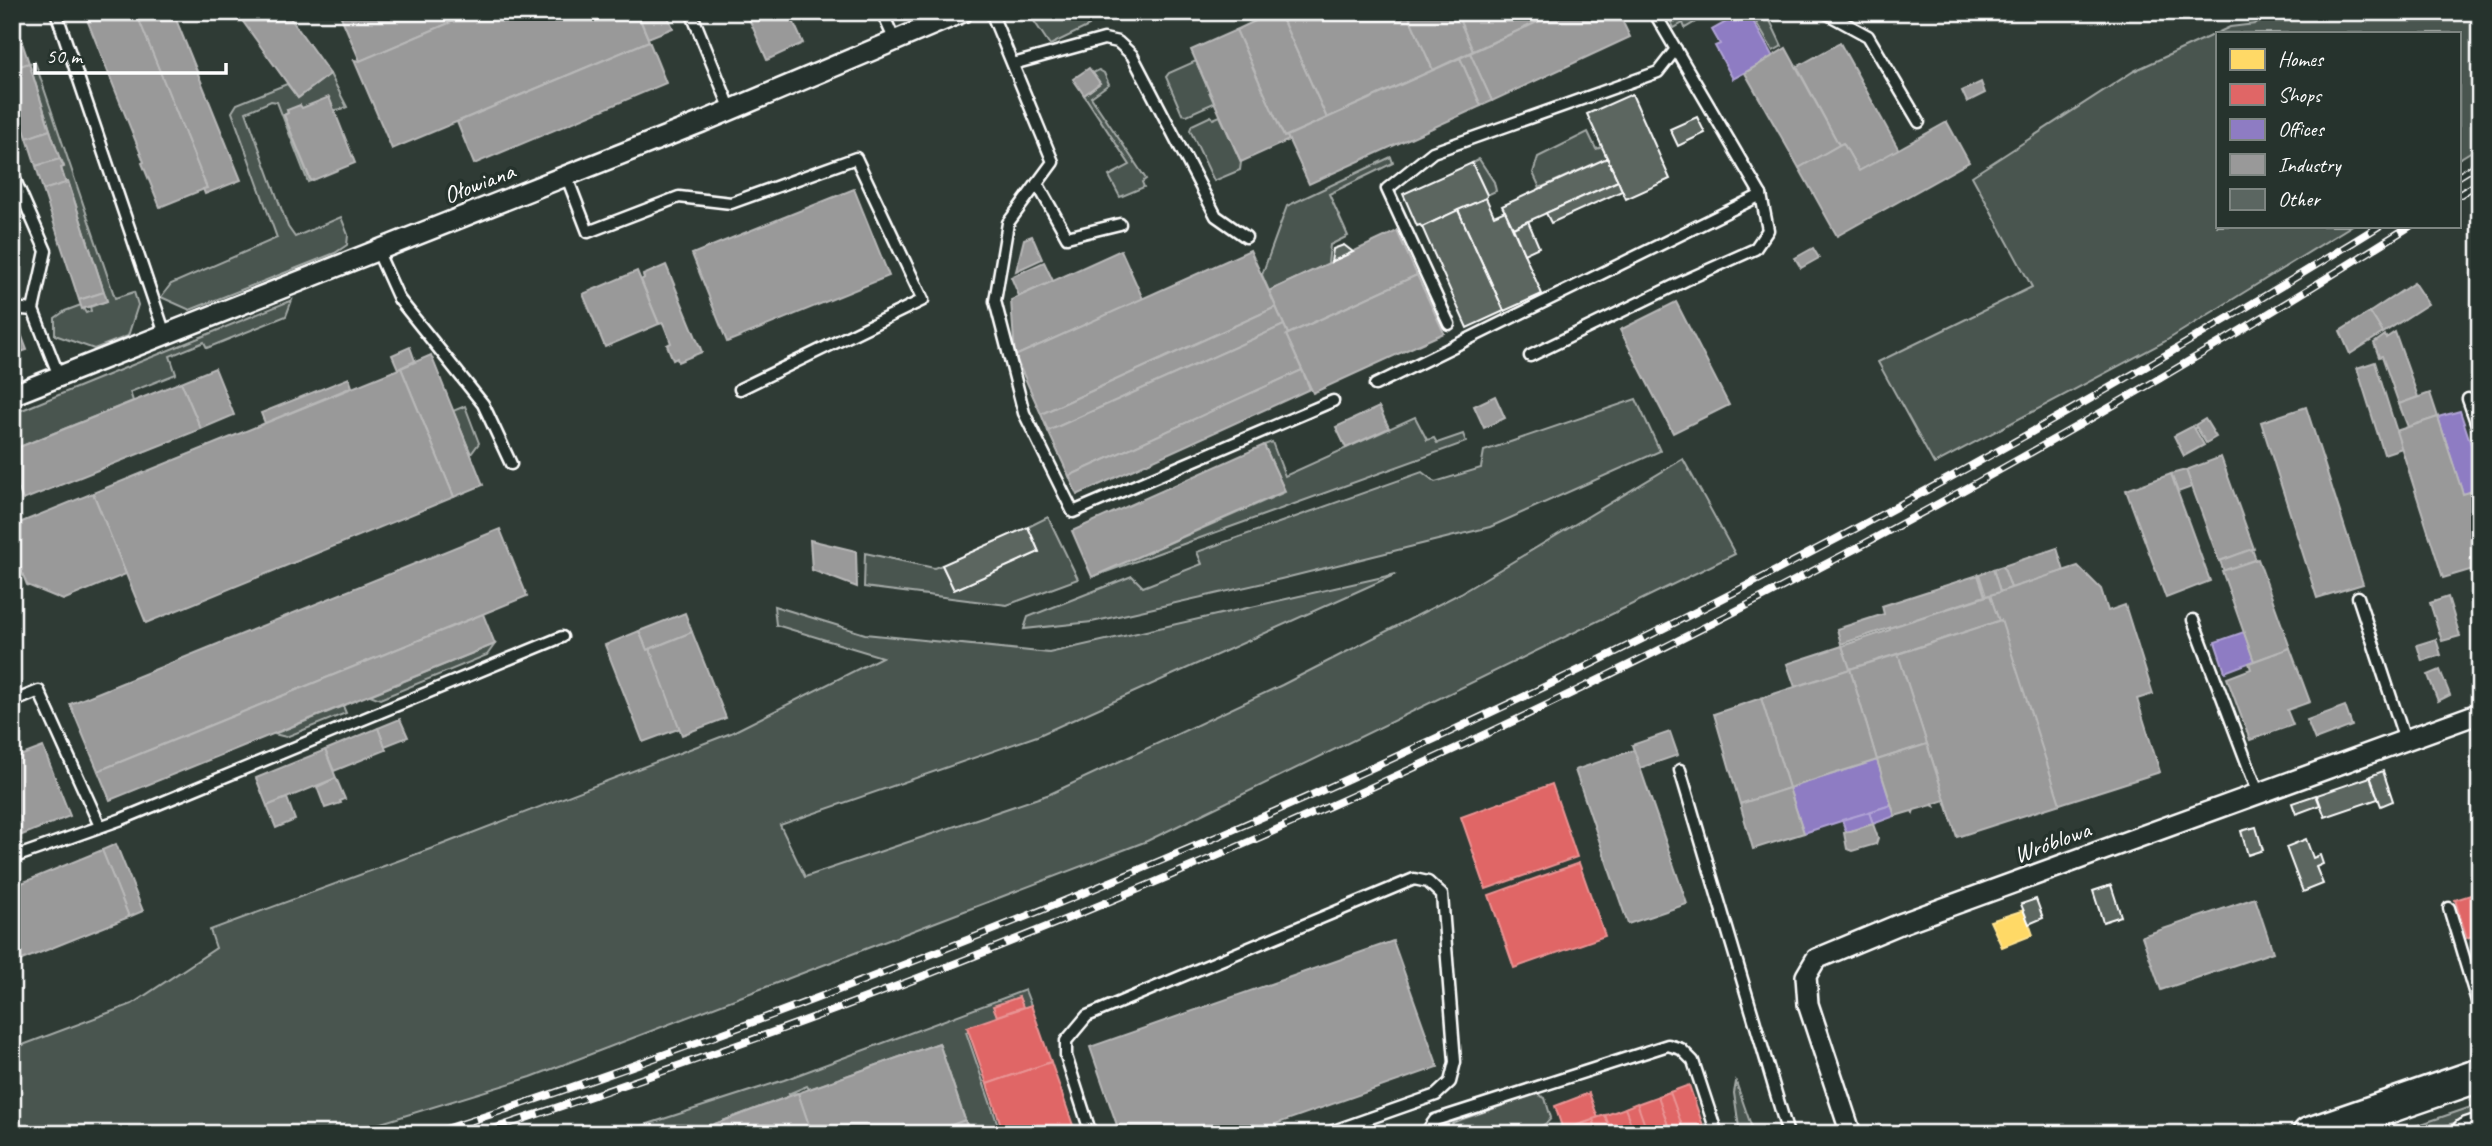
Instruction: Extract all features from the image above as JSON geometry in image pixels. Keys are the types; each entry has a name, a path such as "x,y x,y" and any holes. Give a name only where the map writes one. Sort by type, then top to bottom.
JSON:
{"main road":[{"path":"2309,1134 2480,1075"},
{"path":"2468,1134 2480,1130"}],"street":[{"name":"Ołowiana","path":"12,395 731,110 962,12"},
{"name":"Wróblowa","path":"1851,1134 1808,1004 1806,976 1816,959 1900,924 2480,713"}],"lane":[{"path":"56,12 165,334"},
{"path":"691,12 731,110"},
{"path":"882,12 895,41"},
{"path":"991,12 1053,162 1008,223 995,301 1024,414 1073,512 1333,401"},
{"path":"1530,356 1755,249 1768,230 1760,195 1654,12"},
{"path":"1824,12 1868,36 1919,122"},
{"path":"1013,64 1104,39 1118,42 1132,55 1216,216 1246,237"},
{"path":"1449,324 1387,189 1433,152 1658,72 1676,49"},
{"path":"566,175 588,232 679,197 731,203 856,158 923,300 740,389"},
{"path":"12,173 46,251 33,310 59,376"},
{"path":"1037,183 1067,237 1121,224"},
{"path":"1374,386 1760,195"},
{"path":"377,250 399,299 482,404 511,464"},
{"path":"12,308 33,310"},
{"path":"2468,399 2480,433"},
{"path":"2358,597 2405,740"},
{"path":"2193,620 2258,792"},
{"path":"12,858 100,827 562,637"},
{"path":"12,702 39,691 100,827"},
{"path":"1680,770 1788,1134"},
{"path":"1091,1134 1066,1056 1066,1041 1087,1016 1414,879 1428,882 1442,895 1455,1062 1450,1082 1436,1095 1325,1134"},
{"path":"2449,908 2480,1011"},
{"path":"1425,1134 1435,1120 1668,1045 1681,1049 1693,1061 1717,1134"}],"shaded area":[{"path":"1028,12 1083,12 1089,26 1050,45"},
{"path":"1666,12 1690,12 1695,22 1685,28 1683,23 1674,28"},
{"path":"1750,12 1766,12 1782,46 1773,51"},
{"path":"2268,12 2480,12 2480,146 2460,158 2460,32 2219,32 2230,27 2255,24"},
{"path":"2216,33 2216,228 2348,228 2164,342 1934,464 1878,362 2032,287 1972,176 2134,71"},
{"path":"1196,61 1214,103 1187,115 1182,114 1166,77 1169,73"},
{"path":"35,62 115,298 134,292 138,305 128,336 94,349 55,335 55,318 65,311 81,305 86,313 91,311 90,307 107,301 68,181 65,181 61,168 64,166 60,161 29,63"},
{"path":"1099,70 1104,73 1109,84 1091,97 1146,179 1142,182 1144,187 1120,197 1109,176 1130,165 1084,95 1100,83 1093,73"},
{"path":"330,74 347,107 325,111 287,110 288,113 284,115 310,181 308,182 277,102 271,101 246,112 288,227 295,237 341,217 348,235 347,245 335,253 190,310 161,297 171,284 277,238 232,112 237,104 287,84 298,98"},
{"path":"1211,116 1213,119 1220,116 1241,162 1240,170 1214,181 1190,130 1192,125"},
{"path":"1588,132 1596,149 1603,147 1607,158 1540,188 1533,173 1538,157"},
{"path":"1391,157 1393,163 1329,194 1348,236 1330,245 1328,264 1269,291 1262,275 1287,206"},
{"path":"1479,159 1494,182 1496,191 1487,195 1472,163"},
{"path":"292,300 286,316 207,348 204,342 170,356 176,374 130,392 133,401 12,450 12,414"},
{"path":"1636,399 1660,451 1490,527 1092,622 1024,629 1028,617 1132,576 1143,587 1202,564 1197,552 1422,472 1435,482 1481,468 1484,451"},
{"path":"465,406 479,443 471,454 453,411"},
{"path":"1415,417 1427,440 1434,438 1437,443 1463,434 1466,442 1092,577 1285,492 1264,445 1272,442 1285,476"},
{"path":"1683,459 1735,554 1147,841 531,1077 345,1134 12,1134 12,1049 132,1004 216,948 210,930 441,845 731,733 882,657 776,625 774,606 865,634 1049,653 1396,574 1037,736 780,825 805,877 1050,794 1282,685 1461,593"},
{"path":"1048,517 1078,579 1007,605 864,587 865,553 934,568 942,565 954,590 1039,552 1028,527"},
{"path":"495,644 487,655 380,699 370,695"},
{"path":"343,706 346,713 286,737 274,734"},
{"path":"1025,990 1032,1008 1024,1011 1019,997 994,1006 998,1020 966,1032 1001,1134 970,1134 939,1043 809,1089 807,1086 788,1094 798,1093 688,1134 617,1134 784,1080"},
{"path":"1736,1082 1754,1134 1740,1134 1734,1093"},
{"path":"1537,1094 1545,1098 1551,1118 1544,1125 1502,1134 1443,1134 1454,1122"},
{"path":"2480,1104 2480,1114 2422,1134 2392,1134"}],"building: Homes":[{"path":"2024,910 2033,935 2002,947 1990,921"}],"building: Shops":[{"path":"1552,784 1577,857 1486,889 1461,817"},
{"path":"1579,863 1605,936 1514,968 1489,895"},
{"path":"2480,892 2480,933 2467,938 2455,900"},
{"path":"1019,997 1023,1007 997,1016 993,1006"},
{"path":"1031,1005 1051,1062 987,1084 967,1027"},
{"path":"1051,1062 1076,1134 1004,1134 987,1084"},
{"path":"1689,1085 1706,1134 1553,1134 1670,1092"},
{"path":"1670,1092 1685,1134 1671,1134 1658,1096"},
{"path":"1589,1093 1598,1118 1563,1130 1555,1106"},
{"path":"1637,1103 1648,1134 1635,1134 1625,1108"},
{"path":"1605,1115 1612,1134 1598,1134 1593,1119"}],"building: Offices":[{"path":"1748,12 1773,57 1733,79 1715,46 1720,44 1712,30"},
{"path":"2460,411 2480,472 2480,489 2463,494 2438,417"},
{"path":"2244,632 2254,661 2225,672 2215,642"},
{"path":"1877,760 1891,805 1804,833 1789,788"},
{"path":"1891,805 1895,816 1873,824 1869,812"},
{"path":"1869,812 1873,824 1846,832 1842,820"}],"building: Industry":[{"path":"84,12 136,12 207,188 160,207"},
{"path":"136,12 173,12 241,180 205,194 203,189 207,188"},
{"path":"236,12 286,12 330,74 298,98"},
{"path":"339,12 475,12 360,61"},
{"path":"475,12 637,12 649,41 392,149 354,60 360,61"},
{"path":"637,12 666,12 673,28 648,38"},
{"path":"746,12 789,12 803,43 767,60"},
{"path":"1279,12 1327,118 1284,137 1236,30"},
{"path":"1279,12 1407,12 1433,70 1327,118"},
{"path":"1407,12 1456,12 1473,51 1433,70"},
{"path":"1456,12 1559,12 1473,51"},
{"path":"1559,12 1618,12 1630,37 1492,101 1470,53"},
{"path":"12,13 29,63 12,69"},
{"path":"1236,30 1284,137 1287,136 1289,140 1241,162 1191,50"},
{"path":"649,41 666,83 474,164 457,122"},
{"path":"1840,43 1899,150 1859,171 1843,143 1839,145 1797,67"},
{"path":"1786,48 1839,145 1799,168 1745,73"},
{"path":"1470,53 1492,101 1481,106 1460,58"},
{"path":"1460,58 1481,106 1309,184 1287,136"},
{"path":"29,63 50,130 27,138 12,94 12,69"},
{"path":"1089,68 1100,83 1084,95 1073,79"},
{"path":"1981,82 1985,93 1967,102 1962,91"},
{"path":"329,97 355,163 311,181 284,115 288,113 287,110 300,105 302,108"},
{"path":"1947,122 1969,162 1837,236 1799,168 1843,143 1859,171"},
{"path":"50,130 60,159 36,166 27,138"},
{"path":"60,159 66,183 43,190 36,166"},
{"path":"65,181 68,181 104,292 79,300 43,190 66,183"},
{"path":"854,189 889,276 727,342 692,254"},
{"path":"1397,231 1417,275 1288,334 1269,291"},
{"path":"1032,236 1042,259 1016,271 1024,239"},
{"path":"1813,248 1819,258 1801,268 1795,258"},
{"path":"1121,250 1143,299 1015,356 1011,300"},
{"path":"1250,250 1276,307 1041,414 1015,356"},
{"path":"1044,262 1053,281 1019,296 1011,277"},
{"path":"666,265 702,352 678,362 677,358 673,360 667,345 671,343 663,323 659,324 641,280 643,275"},
{"path":"637,271 659,324 605,347 583,294"},
{"path":"1417,275 1444,333 1313,393 1286,335"},
{"path":"2414,283 2428,304 2383,333 2370,312"},
{"path":"104,292 107,301 82,309 79,300"},
{"path":"1676,302 1729,405 1673,433 1620,330"},
{"path":"1276,307 1284,325 1048,431 1041,414"},
{"path":"2370,312 2383,333 2350,354 2340,331"},
{"path":"1284,325 1302,370 1069,476 1048,431"},
{"path":"18,326 27,350 12,355 12,328"},
{"path":"2395,332 2418,397 2399,404 2382,356 2379,357 2374,343"},
{"path":"410,347 415,361 398,369 392,355"},
{"path":"431,355 483,485 454,497 401,368"},
{"path":"2375,362 2402,448 2384,454 2357,368"},
{"path":"215,368 234,415 201,429 181,382"},
{"path":"401,368 454,497 146,623 93,493"},
{"path":"1302,370 1310,389 1077,495 1069,476"},
{"path":"349,378 352,387 265,423 261,413"},
{"path":"181,382 201,429 23,500 12,473 12,450"},
{"path":"2430,393 2438,417 2408,427 2399,404"},
{"path":"1495,396 1505,418 1484,428 1474,406"},
{"path":"1379,407 1389,428 1346,448 1336,427"},
{"path":"2306,407 2363,584 2317,598 2261,422"},
{"path":"2438,417 2463,494 2480,489 2480,567 2443,578 2396,431"},
{"path":"2205,419 2216,437 2206,443 2195,425"},
{"path":"2193,426 2204,445 2184,456 2174,436"},
{"path":"1264,445 1285,491 1092,577 1072,531"},
{"path":"2221,457 2254,549 2219,561 2186,470"},
{"path":"2186,470 2192,487 2178,492 2171,474"},
{"path":"2171,474 2210,581 2166,598 2126,490"},
{"path":"93,493 126,574 63,600 27,585 12,548 12,526"},
{"path":"500,529 527,596 98,771 70,704"},
{"path":"810,540 856,551 857,587 812,570"},
{"path":"2057,548 2064,571 2011,588 2003,566"},
{"path":"2252,549 2256,560 2224,571 2220,561"},
{"path":"2258,559 2290,648 2254,661 2222,571"},
{"path":"2003,566 2011,588 2000,592 1993,569"},
{"path":"2078,566 2101,589 2108,611 2125,605 2153,694 2137,699 2160,772 2060,804 1990,595"},
{"path":"1993,569 2000,592 1986,596 1979,574"},
{"path":"1978,575 1985,596 1841,644 1837,629 1884,614 1882,606"},
{"path":"1990,595 1999,621 1850,669 1842,646"},
{"path":"2448,597 2460,636 2442,641 2430,603"},
{"path":"685,613 692,632 647,650 639,631"},
{"path":"483,614 495,644 110,800 98,771"},
{"path":"2001,620 2060,804 1957,837 1898,654"},
{"path":"639,631 647,650 650,649 681,728 643,742 605,645"},
{"path":"692,632 726,718 682,735 650,649"},
{"path":"2436,639 2441,655 2422,661 2417,645"},
{"path":"1842,646 1850,669 1795,687 1787,664"},
{"path":"2290,648 2310,702 2287,710 2293,725 2250,740 2227,678 2251,669 2249,663"},
{"path":"1898,654 1927,744 1877,760 1850,669"},
{"path":"1850,669 1877,760 1789,788 1761,698"},
{"path":"2440,670 2450,695 2438,701 2428,675"},
{"path":"1761,698 1789,788 1740,804 1714,714"},
{"path":"2345,706 2352,726 2315,740 2307,720"},
{"path":"400,719 408,737 385,746 378,728"},
{"path":"378,728 386,750 334,771 325,750"},
{"path":"1670,732 1678,755 1640,768 1632,745"},
{"path":"1927,744 1945,800 1933,804 1934,806 1914,810 1913,813 1912,811 1895,816 1877,760"},
{"path":"43,747 70,816 12,839 12,759"},
{"path":"325,750 336,778 267,806 256,778"},
{"path":"1634,750 1687,904 1628,924 1575,770"},
{"path":"336,778 345,799 325,808 317,787"},
{"path":"1789,788 1804,833 1753,849 1740,804"},
{"path":"287,798 295,820 276,828 267,806"},
{"path":"1873,824 1878,838 1876,844 1852,851 1847,849 1844,833"},
{"path":"116,844 143,911 129,917 102,850"},
{"path":"102,850 129,917 12,964 12,887"},
{"path":"2255,898 2273,952 2161,990 2142,936"},
{"path":"1393,941 1438,1067 1247,1134 1120,1134 1090,1047"},
{"path":"939,1043 965,1120 933,1134 812,1134 798,1093"},
{"path":"798,1093 812,1134 688,1134"},
{"path":"965,1120 970,1134 933,1134 933,1132"}],"building: Other":[{"path":"1632,94 1670,179 1626,199 1587,114"},
{"path":"1697,117 1705,133 1678,146 1670,129"},
{"path":"1607,158 1618,181 1513,228 1502,206"},
{"path":"1472,163 1486,198 1422,227 1417,226 1403,194"},
{"path":"1618,181 1622,191 1551,223 1546,213"},
{"path":"1486,198 1494,216 1505,211 1542,294 1504,311 1458,210"},
{"path":"1458,210 1504,311 1467,328 1422,227"},
{"path":"1528,221 1539,247 1524,254 1513,228"},
{"path":"1344,245 1353,252 1331,262 1333,249"},
{"path":"1028,527 1039,552 954,590 942,565"},
{"path":"2383,771 2393,801 2381,806 2370,776"},
{"path":"2370,777 2378,799 2325,817 2317,795"},
{"path":"2316,795 2320,805 2296,814 2292,803"},
{"path":"2256,827 2263,850 2248,855 2241,831"},
{"path":"2306,839 2313,858 2320,855 2323,864 2316,867 2323,884 2303,892 2286,847"},
{"path":"2111,885 2121,916 2103,922 2093,891"},
{"path":"2036,899 2043,918 2029,924 2021,904"}],"railway":[{"path":"2460,175 2480,163"},
{"path":"2460,194 2480,182"},
{"path":"430,1134 681,1049 929,955 1118,879 1489,713 1671,624 1851,531 2030,433 2205,332 2376,228"},
{"path":"478,1134 717,1052 954,964 1331,806 1516,720 1700,630 1881,535 2060,436 2236,333 2407,228"}]}
